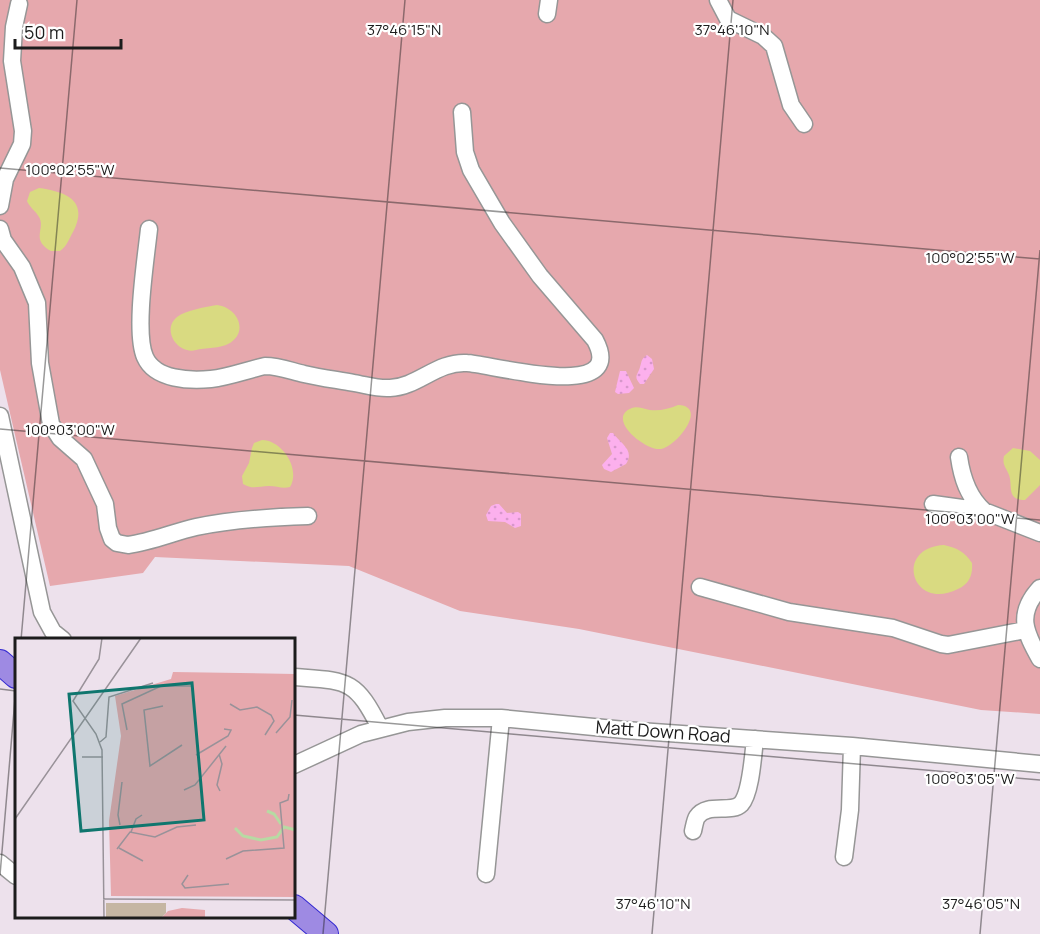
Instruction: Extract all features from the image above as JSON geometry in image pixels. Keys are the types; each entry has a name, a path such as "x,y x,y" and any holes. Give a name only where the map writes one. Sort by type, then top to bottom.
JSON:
{"highway":[{"path":"0,663 15,675"},
{"path":"296,909 326,934"}],"street":[{"path":"718,0 728,19 763,36 774,46 791,105 804,124"},
{"path":"0,206 5,179 21,144 23,130 12,61 14,27 19,4"},
{"path":"149,229 142,303 142,342 149,364 168,376 180,379 208,379 273,366 305,375 396,388 442,366 454,363 475,364 525,374 557,377 596,370 602,359 596,340 540,276 502,223 471,170 465,152 462,112"},
{"path":"0,229 3,240 22,267 37,303 40,363 51,424 60,438 84,459 105,504 112,539 117,543 128,545 198,527 249,518 308,516"},
{"path":"0,416 42,612 53,632 60,638"},
{"path":"959,458 971,497 984,511"},
{"path":"933,504 984,511 1040,533"},
{"path":"700,587 789,612 893,628 948,645 1025,630"},
{"path":"1040,588 1028,604 1025,616 1025,630 1040,659"},
{"path":"296,677 346,683 359,692 367,702 380,728"},
{"name":"Matt Down Road","path":"296,764 361,734 380,728 445,718 501,718 852,746 1040,764"},
{"path":"486,874 501,718"},
{"path":"693,831 697,817 703,812 737,807 743,802 755,739"},
{"path":"844,856 850,810 852,746"},
{"path":"0,863 15,875"}],"shaded area":[{"path":"0,0 1040,0 1040,714 981,710 579,629 460,611 349,566 155,557 143,573 50,586 0,370"},
{"path":"39,188 58,192 72,200 77,206 77,221 73,232 60,251 51,251 41,242 41,221 27,201 30,192"},
{"path":"217,305 231,311 239,322 240,328 234,339 222,346 189,351 178,345 171,334 172,322 177,317 191,311"},
{"path":"678,405 687,407 691,412 690,419 687,427 667,447 661,449 646,445 630,433 625,426 623,419 625,413 632,408 657,410"},
{"path":"262,440 276,445 288,457 293,472 290,487 253,487 243,484 242,476 249,463 254,443"},
{"path":"1013,448 1030,451 1040,460 1040,485 1025,500 1015,498 1011,492 1009,475 1004,464 1004,456"},
{"path":"944,545 957,549 966,556 972,563 971,575 968,582 958,589 942,594 929,592 920,586 915,577 914,566 918,556 928,549"}],"sand":[{"path":"647,355 652,359 654,369 644,384 640,384 637,376 642,360"},
{"path":"620,371 626,371 634,388 629,393 615,392"},
{"path":"610,433 613,433 623,444 629,455 626,464 611,472 604,469 602,465 612,454 607,438"},
{"path":"499,504 507,513 521,514 521,526 515,528 505,522 488,521 486,515 491,506"}]}
